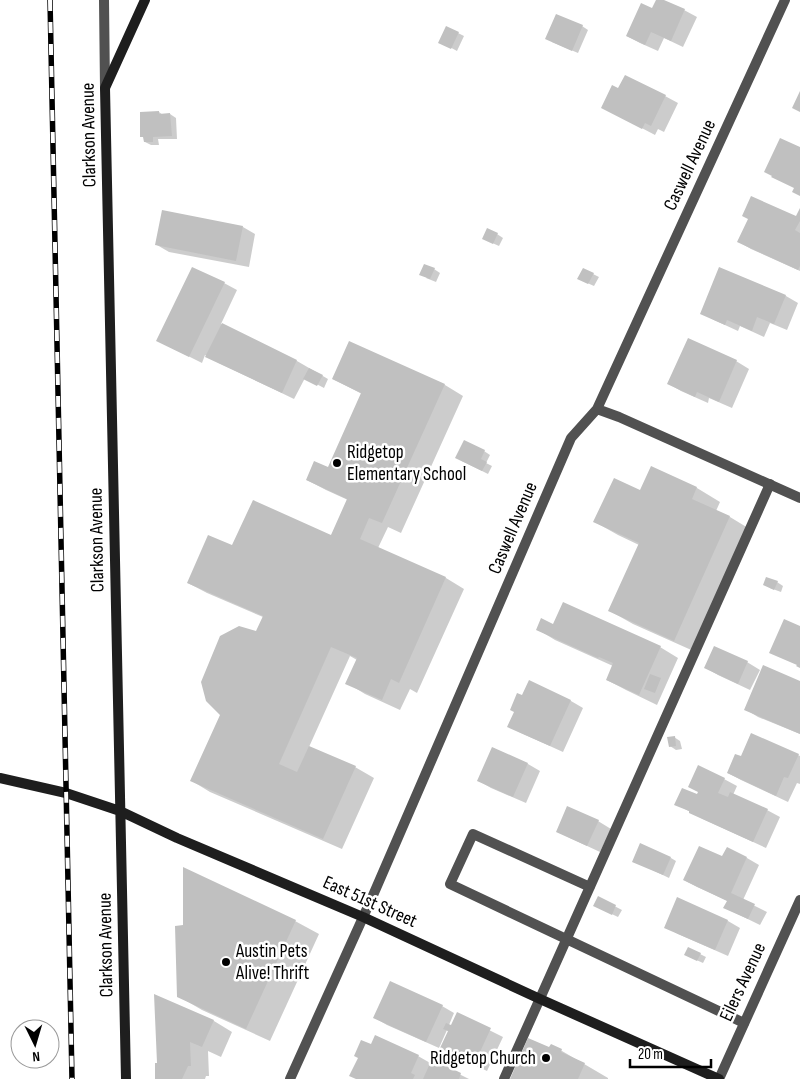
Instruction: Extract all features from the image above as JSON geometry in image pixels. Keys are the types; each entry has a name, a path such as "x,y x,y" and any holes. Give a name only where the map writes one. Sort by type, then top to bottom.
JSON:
{"street":[{"name":"Clarkson Avenue","path":"104,0 126,1079"},
{"path":"106,88 145,0"},
{"name":"Caswell Avenue","path":"290,1079 363,917 570,438 597,409 785,0"},
{"path":"597,409 619,417 800,498"},
{"path":"504,1079 770,484"},
{"name":"East 51st Street","path":"0,778 66,793 120,811 177,838 363,917 719,1079"},
{"path":"590,887 473,834 450,884 744,1023"},
{"name":"Eilers Avenue","path":"719,1079 800,900"}],"building":[{"path":"656,0 664,0 685,9 671,41 651,32 645,45 626,36 641,3 652,8"},
{"path":"556,14 583,25 572,51 545,39"},
{"path":"446,26 459,32 451,49 438,43"},
{"path":"625,75 666,95 651,126 645,123 642,129 601,108 612,85 618,88"},
{"path":"800,91 800,112 792,108"},
{"path":"159,111 159,114 170,113 172,136 153,137 153,142 144,142 143,137 140,137 140,112"},
{"path":"780,138 800,147 800,196 792,192 794,188 764,172"},
{"path":"751,196 796,216 800,208 800,221 795,230 800,233 800,266 798,270 737,242 748,219 742,216"},
{"path":"162,210 243,226 236,261 155,245"},
{"path":"487,228 498,233 493,244 482,239"},
{"path":"424,264 435,268 430,279 419,275"},
{"path":"192,267 225,282 189,357 156,341"},
{"path":"719,267 786,295 774,324 757,317 752,331 727,320 725,325 700,314"},
{"path":"583,268 594,273 588,284 577,279"},
{"path":"222,323 297,360 282,393 205,357"},
{"path":"688,338 737,360 719,402 697,392 695,397 667,384"},
{"path":"349,341 445,384 382,523 369,518 360,539 446,577 399,683 391,679 382,700 345,684 357,658 331,647 279,764 297,772 309,746 356,766 323,839 190,781 220,715 206,701 201,682 220,636 239,626 256,631 263,616 187,583 208,535 232,545 253,500 331,535 347,499 306,480 314,461 328,467 361,393 332,379"},
{"path":"309,368 323,375 317,386 303,379"},
{"path":"464,440 485,450 481,459 487,462 482,471 455,458"},
{"path":"651,466 697,487 692,499 730,516 674,641 608,611 639,543 593,522 614,478 640,490"},
{"path":"766,577 778,581 774,590 763,585"},
{"path":"563,602 661,646 639,695 606,680 613,663 536,630 541,618 553,624"},
{"path":"784,619 800,626 800,668 769,653"},
{"path":"714,646 748,661 738,684 704,668"},
{"path":"763,665 800,681 800,734 744,710"},
{"path":"650,674 661,678 655,693 644,689"},
{"path":"529,680 571,700 550,746 507,727 514,712 510,710 517,693 522,695"},
{"path":"751,733 799,754 788,778 784,777 776,796 727,773 735,754 741,756"},
{"path":"675,736 676,746 669,747 667,737"},
{"path":"492,747 528,763 513,797 477,781"},
{"path":"698,765 725,778 718,793 728,797 730,792 768,809 753,842 674,805 682,788 697,794 698,792 688,787"},
{"path":"567,806 599,820 587,846 556,832"},
{"path":"640,843 671,857 663,875 632,862"},
{"path":"699,846 722,856 727,847 747,857 731,893 755,904 748,919 723,908 727,901 683,880"},
{"name":"Austin Pets Alive! Thrift","path":"183,867 296,920 246,1029 177,997 175,926 183,925"},
{"path":"598,896 616,905 612,915 593,906"},
{"path":"677,897 728,920 715,950 664,928"},
{"path":"688,947 701,953 697,961 684,955"},
{"path":"390,981 443,1005 426,1042 373,1018"},
{"path":"154,994 214,1020 202,1047 190,1042 191,1066 188,1066 182,1079 155,1079 155,1063 157,1063"},
{"path":"457,1012 491,1028 474,1065 440,1048 448,1031 443,1029 446,1023 451,1025"},
{"path":"375,1035 419,1055 411,1073 415,1075 413,1079 356,1079 349,1076 358,1058 354,1056 361,1040 371,1044"},
{"name":"Ridgetop Church","path":"528,1038 549,1047 551,1044 562,1049 561,1052 585,1063 578,1079 510,1079"},
{"path":"432,1059 461,1073 459,1079 423,1079"}],"railway":[{"path":"50,0 72,1079"}],"place":[{"name":"Ridgetop Elementary School","path":"337,463"},
{"name":"Austin Pets Alive! Thrift","path":"226,962"},
{"name":"Ridgetop Church","path":"546,1058"}]}
